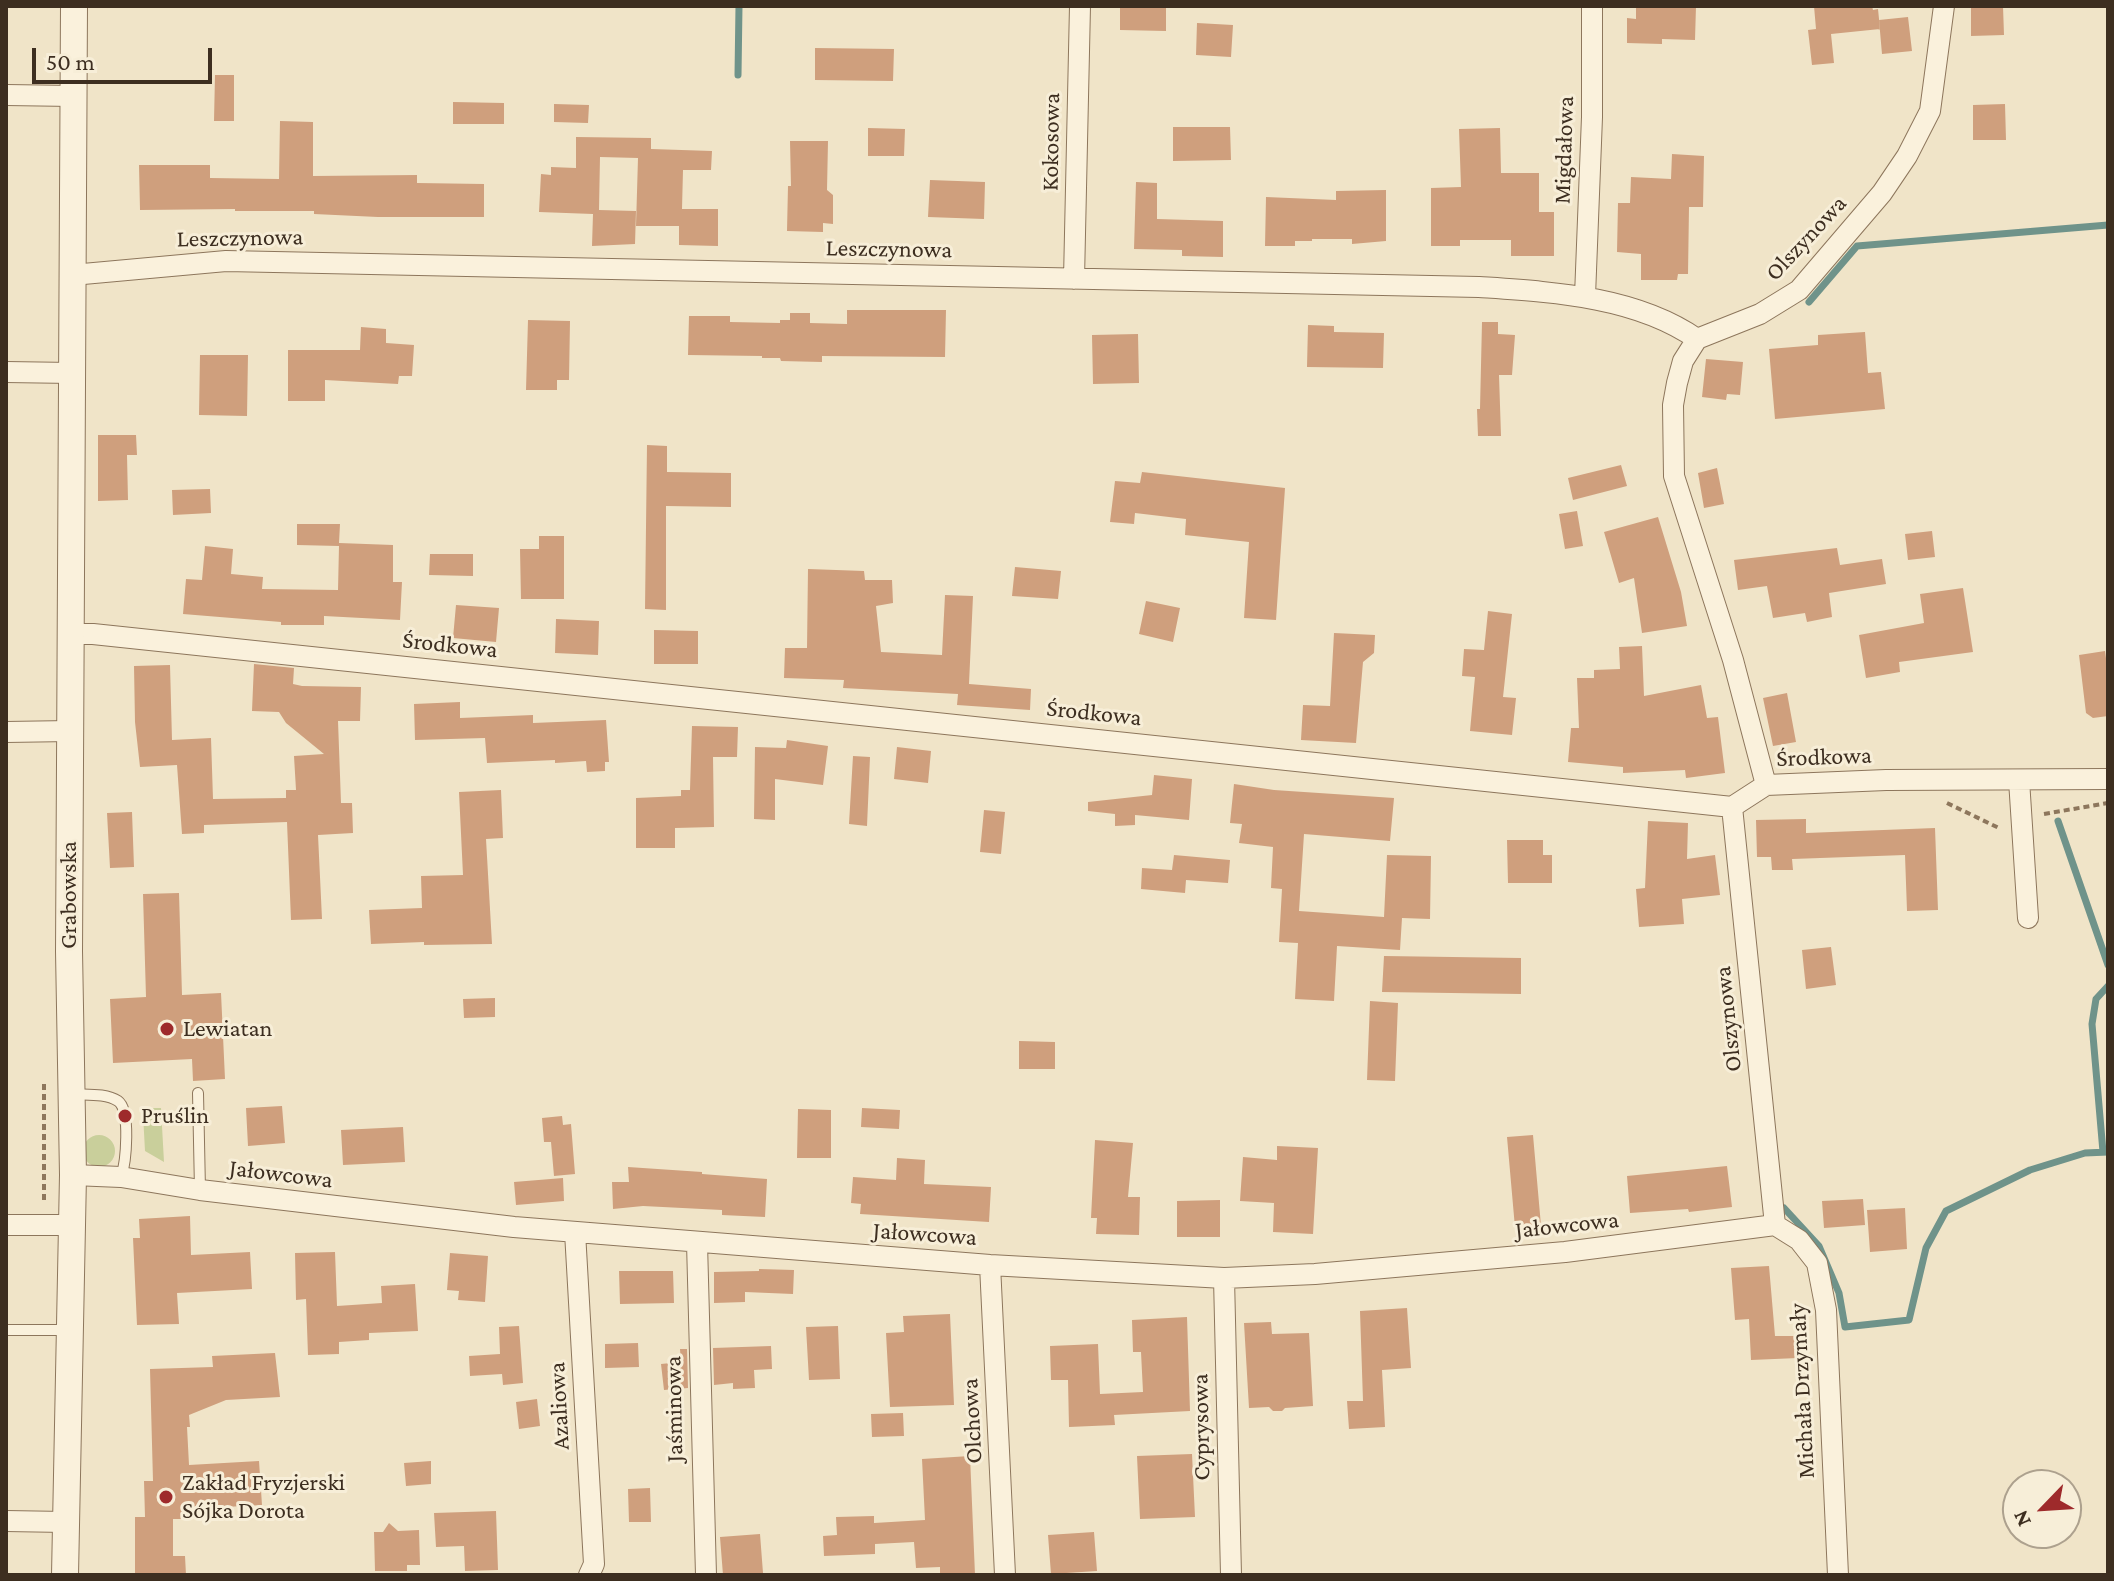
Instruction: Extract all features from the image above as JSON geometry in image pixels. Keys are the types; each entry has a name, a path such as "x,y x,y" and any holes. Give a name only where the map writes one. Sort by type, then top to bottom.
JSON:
{"street":[{"name":"Grabowska","path":"65,1575 73,1175 69,951 74,6"},
{"name":"Kokosowa","path":"1074,279 1080,6"},
{"name":"Migdałowa","path":"1585,296 1592,117 1592,6"},
{"name":"Olszynowa","path":"1697,339 1760,314 1799,290 1882,193 1907,156 1930,111 1944,6"},
{"path":"6,95 73,96"},
{"name":"Leszczynowa","path":"72,275 226,261 1479,287 1585,296 1679,326 1697,339"},
{"path":"1697,339 1683,361 1673,405 1674,476 1733,660 1766,785"},
{"path":"6,372 72,373"},
{"name":"Środkowa","path":"70,634 1732,807 1766,785 1886,780 2108,779"},
{"path":"6,732 70,731"},
{"path":"2019,780 2028,918"},
{"name":"Olszynowa","path":"1732,807 1775,1225"},
{"name":"Jałowcowa","path":"73,1175 121,1177 200,1190 697,1243 990,1265 1224,1278 1315,1274 1565,1252 1775,1225"},
{"path":"6,1225 72,1225"},
{"name":"Michała Drzymały","path":"1775,1225 1799,1240 1817,1263 1826,1310 1838,1575"},
{"name":"Azaliowa","path":"575,1232 594,1564 589,1575"},
{"name":"Jaśminowa","path":"697,1243 706,1575"},
{"name":"Olchowa","path":"990,1265 1005,1575"},
{"name":"Cyprysowa","path":"1224,1278 1231,1575"},
{"path":"6,1521 65,1522"}],"lane":[{"path":"198,1093 200,1190"},
{"path":"73,1094 106,1096 119,1101 125,1110 125,1165 121,1177"},
{"path":"6,1330 71,1330"}],"path":[{"path":"1944,802 2002,830 2012,829"},
{"path":"2038,818 2047,812 2108,803"}],"green space":[{"path":"151,1108 161,1108 164,1162 145,1151 143,1114 151,1113"},
{"path":"99,1135 110,1140 115,1151 110,1162 99,1167 88,1162 83,1151 88,1140"}],"building":[{"path":"1120,6 1166,6 1166,31 1120,30"},
{"path":"1636,6 1696,6 1695,40 1662,39 1662,44 1627,43 1627,18 1636,19"},
{"path":"1814,6 1872,6 1873,10 1878,9 1880,29 1831,34 1834,63 1812,65 1808,30 1816,29"},
{"path":"1971,6 2003,6 2004,35 1971,36"},
{"path":"1908,17 1912,51 1882,54 1879,20"},
{"path":"1197,23 1233,25 1231,57 1196,55"},
{"path":"815,48 894,49 893,81 815,80"},
{"path":"215,75 234,75 234,121 214,121"},
{"path":"453,102 504,103 504,124 453,124"},
{"path":"554,104 589,105 588,123 554,122"},
{"path":"2005,104 2006,140 1973,140 1973,105"},
{"path":"280,121 313,122 313,176 417,175 417,183 484,184 484,217 378,217 314,214 314,211 235,209 140,210 139,165 210,165 210,178 279,179"},
{"path":"1173,127 1230,127 1231,160 1173,161"},
{"path":"868,128 905,129 904,156 868,156"},
{"path":"1500,128 1501,173 1539,173 1539,212 1554,212 1554,256 1511,256 1511,240 1460,240 1460,246 1431,246 1431,188 1461,187 1459,129"},
{"path":"576,137 651,138 651,149 712,151 711,170 683,170 682,209 718,209 718,246 679,245 679,226 636,226 638,158 600,157 599,210 636,211 635,244 592,246 593,214 539,212 541,174 551,175 551,167 576,168"},
{"path":"790,141 828,141 827,190 833,195 833,224 823,223 823,232 787,231 788,186 791,186"},
{"path":"1672,154 1704,156 1703,207 1689,207 1688,274 1678,274 1677,280 1641,280 1641,254 1617,252 1618,203 1630,203 1631,177 1671,179"},
{"path":"930,180 985,182 984,219 928,217"},
{"path":"1136,182 1157,183 1157,219 1223,221 1223,257 1182,256 1182,250 1134,249"},
{"path":"1386,190 1386,241 1352,244 1352,239 1312,239 1295,241 1295,246 1265,246 1266,197 1336,200 1336,191"},
{"path":"847,310 946,310 945,357 822,356 822,362 781,361 780,358 762,356 688,355 689,316 730,316 730,322 780,323 780,320 790,320 790,313 810,313 810,323 847,324"},
{"path":"528,320 570,321 569,380 557,380 557,390 526,390"},
{"path":"1482,322 1498,322 1498,334 1515,335 1512,375 1499,375 1501,436 1478,436"},
{"path":"1308,325 1334,326 1334,332 1384,333 1383,368 1307,367"},
{"path":"361,327 386,329 386,343 414,345 412,376 399,376 398,384 325,380 325,401 288,401 288,350 360,350"},
{"path":"1865,332 1868,373 1881,372 1885,409 1775,419 1769,349 1818,345 1818,335"},
{"path":"1138,334 1139,383 1093,384 1092,335"},
{"path":"200,355 248,355 247,416 199,415"},
{"path":"1706,359 1743,362 1740,395 1727,394 1726,400 1702,397"},
{"path":"98,435 136,435 137,455 127,455 128,500 98,501"},
{"path":"647,445 667,446 667,472 731,473 731,507 666,506 666,610 645,609"},
{"path":"1621,465 1627,486 1573,500 1568,478"},
{"path":"1717,468 1724,504 1704,508 1698,473"},
{"path":"1142,472 1285,488 1276,620 1244,618 1249,542 1185,535 1186,519 1135,513 1134,524 1110,522 1115,481 1140,483"},
{"path":"210,489 211,513 173,515 172,490"},
{"path":"1577,511 1583,546 1565,549 1559,514"},
{"path":"1658,517 1681,592 1687,626 1642,633 1634,578 1619,583 1604,532"},
{"path":"297,524 340,524 339,543 393,545 393,582 402,582 400,620 324,616 324,625 281,625 281,622 183,614 186,579 202,580 205,546 233,549 231,574 263,577 262,589 338,590 339,546 297,545"},
{"path":"1932,531 1935,557 1908,560 1905,534"},
{"path":"539,536 564,536 564,599 521,599 520,549 539,549"},
{"path":"1837,548 1840,565 1882,559 1886,584 1829,593 1832,617 1807,622 1805,613 1773,618 1767,586 1738,590 1734,560"},
{"path":"430,554 473,554 473,576 429,575"},
{"path":"1015,567 1061,571 1058,599 1012,596"},
{"path":"808,569 864,571 865,580 892,580 893,603 876,606 881,652 942,655 945,595 973,596 969,684 1031,689 1030,710 957,705 958,694 843,688 844,680 784,678 785,648 807,648"},
{"path":"1963,588 1973,652 1899,662 1900,672 1866,678 1859,635 1924,623 1920,594"},
{"path":"1146,601 1180,608 1173,642 1139,634"},
{"path":"456,605 499,608 496,642 453,638"},
{"path":"1488,611 1512,614 1503,697 1516,698 1512,735 1470,731 1475,677 1462,676 1464,649 1484,650"},
{"path":"556,619 599,621 598,655 555,653"},
{"path":"654,630 698,631 698,664 654,664"},
{"path":"1334,633 1375,635 1374,653 1363,662 1356,743 1301,740 1303,705 1330,706"},
{"path":"1642,646 1644,696 1701,685 1707,718 1718,717 1725,773 1686,778 1685,770 1623,773 1623,767 1568,762 1571,728 1579,728 1577,678 1594,678 1594,670 1620,669 1619,647"},
{"path":"2105,651 2108,716 2093,718 2086,713 2079,655"},
{"path":"254,664 294,668 293,684 302,686 361,687 360,721 338,721 341,803 352,803 353,833 318,835 322,919 291,920 287,822 204,825 204,833 182,834 177,765 140,767 134,666 170,665 172,740 211,738 213,799 286,798 286,790 296,790 294,756 324,754 286,723 279,712 252,711"},
{"path":"1787,693 1796,742 1773,746 1763,698"},
{"path":"460,702 460,718 533,715 533,723 606,720 609,762 605,762 605,771 587,772 586,761 487,763 485,738 415,740 414,704"},
{"path":"692,726 738,727 737,757 713,757 714,827 675,828 675,848 636,848 636,798 681,796 681,790 690,790"},
{"path":"787,740 828,746 823,785 775,779 775,820 754,819 755,747 786,748"},
{"path":"897,747 931,751 928,783 894,779"},
{"path":"853,756 870,757 867,826 849,824"},
{"path":"1154,775 1192,779 1189,820 1135,815 1135,825 1115,826 1115,814 1088,811 1088,802 1152,795"},
{"path":"1234,784 1274,790 1394,798 1390,841 1304,834 1299,911 1384,917 1387,855 1431,856 1430,919 1402,918 1400,950 1337,946 1334,1001 1295,999 1298,943 1279,942 1282,889 1271,888 1273,847 1239,843 1242,824 1230,823"},
{"path":"501,790 503,838 486,839 492,944 371,944 369,910 422,908 421,876 463,875 459,792"},
{"path":"984,810 1005,812 1001,854 980,852"},
{"path":"132,812 134,867 110,868 107,813"},
{"path":"1806,819 1806,833 1935,828 1938,910 1907,911 1905,855 1792,859 1793,870 1772,870 1771,857 1757,857 1756,820"},
{"path":"1648,821 1688,823 1687,859 1715,855 1720,895 1682,899 1684,924 1639,927 1636,889 1645,888"},
{"path":"1507,840 1543,840 1543,855 1552,855 1552,883 1508,883"},
{"path":"1174,855 1230,860 1228,883 1186,880 1185,893 1141,889 1142,868 1172,870"},
{"name":"Lewiatan","path":"179,893 182,995 221,993 225,1079 193,1081 192,1059 113,1063 110,999 146,997 143,894"},
{"path":"1831,947 1836,985 1806,989 1802,950"},
{"path":"1384,956 1521,958 1521,994 1382,992"},
{"path":"495,998 495,1017 464,1018 463,999"},
{"path":"1370,1001 1398,1003 1395,1081 1367,1080"},
{"path":"1019,1041 1055,1042 1055,1069 1019,1069"},
{"path":"282,1106 285,1143 248,1146 246,1108"},
{"path":"862,1108 900,1110 899,1129 861,1127"},
{"path":"798,1109 831,1110 831,1158 797,1158"},
{"path":"562,1116 563,1125 571,1124 575,1174 554,1176 551,1142 544,1142 542,1118"},
{"path":"403,1127 405,1162 343,1165 341,1130"},
{"path":"1533,1135 1542,1237 1516,1239 1507,1137"},
{"path":"1095,1140 1133,1143 1128,1197 1140,1197 1139,1235 1096,1234 1097,1218 1091,1218"},
{"path":"1277,1146 1318,1148 1313,1234 1273,1232 1274,1203 1240,1201 1243,1157 1277,1160"},
{"path":"897,1158 925,1160 924,1184 991,1187 989,1222 860,1214 861,1204 851,1203 853,1177 896,1180"},
{"path":"1727,1166 1732,1207 1689,1212 1688,1209 1630,1213 1627,1176"},
{"path":"628,1167 767,1179 765,1217 722,1215 722,1210 643,1206 613,1209 612,1182 629,1182"},
{"path":"563,1178 564,1201 516,1205 514,1182"},
{"path":"1863,1199 1865,1225 1824,1228 1822,1201"},
{"path":"1220,1200 1220,1237 1177,1237 1177,1201"},
{"path":"1905,1208 1907,1249 1870,1252 1867,1210"},
{"path":"190,1216 191,1255 250,1252 252,1289 177,1293 179,1324 137,1325 133,1238 140,1238 139,1219"},
{"path":"335,1252 337,1306 382,1303 381,1286 415,1284 418,1331 369,1333 369,1340 339,1342 339,1354 308,1355 306,1299 296,1300 295,1253"},
{"path":"450,1253 488,1256 485,1302 458,1300 459,1291 447,1290"},
{"path":"1769,1266 1775,1336 1797,1336 1798,1358 1751,1360 1749,1319 1735,1320 1731,1268"},
{"path":"794,1270 793,1294 745,1292 745,1302 714,1303 714,1272"},
{"path":"619,1271 673,1271 674,1303 620,1304"},
{"path":"1407,1308 1411,1368 1382,1370 1385,1427 1349,1429 1347,1401 1363,1401 1360,1311"},
{"path":"950,1314 954,1405 890,1407 886,1333 904,1332 903,1316"},
{"path":"1187,1317 1190,1411 1114,1415 1115,1425 1069,1427 1068,1380 1051,1380 1050,1346 1098,1344 1100,1394 1143,1392 1141,1352 1133,1352 1132,1320"},
{"path":"1271,1322 1272,1334 1309,1333 1313,1406 1285,1408 1282,1411 1273,1411 1269,1407 1249,1408 1244,1323"},
{"path":"519,1326 523,1383 503,1385 502,1374 470,1376 469,1356 500,1354 499,1327"},
{"path":"838,1326 840,1379 809,1380 806,1327"},
{"path":"638,1343 639,1367 605,1368 605,1344"},
{"path":"771,1346 772,1369 754,1370 755,1388 733,1389 733,1383 714,1385 713,1348"},
{"path":"680,1349 687,1349 688,1388 664,1390 661,1364 681,1362"},
{"path":"275,1353 280,1397 226,1400 189,1415 190,1427 187,1427 189,1465 259,1461 262,1505 189,1509 189,1519 173,1519 173,1556 185,1556 186,1575 135,1575 135,1517 145,1517 144,1481 153,1481 150,1369 213,1367 212,1356"},
{"path":"537,1399 540,1426 519,1429 516,1402"},
{"path":"903,1413 904,1436 872,1437 871,1414"},
{"path":"1192,1454 1195,1517 1140,1519 1137,1456"},
{"path":"970,1456 975,1575 940,1575 940,1567 916,1568 914,1542 875,1544 875,1554 824,1556 823,1536 837,1535 836,1517 874,1516 874,1523 925,1520 922,1459"},
{"path":"431,1461 431,1484 406,1486 404,1463"},
{"path":"650,1488 651,1522 629,1522 628,1489"},
{"path":"496,1511 498,1570 465,1571 464,1546 436,1547 434,1513"},
{"path":"389,1523 398,1531 419,1530 420,1565 407,1565 407,1571 375,1571 374,1532 383,1532"},
{"path":"1094,1532 1097,1571 1051,1574 1048,1535"},
{"path":"760,1534 763,1573 723,1575 720,1537"}],"waterway":[{"path":"738,75 739,6"},
{"path":"1809,302 1857,246 2108,225"},
{"path":"2058,821 2108,965"},
{"path":"2103,1152 2092,1024 2096,999 2108,986"},
{"path":"1784,1208 1819,1246 1839,1293 1845,1327 1909,1320 1926,1248 1946,1211 2030,1170 2085,1153 2108,1152"}],"place":[{"name":"Lewiatan","path":"167,1029"},
{"name":"Pruślin","path":"125,1116"},
{"name":"Zakład Fryzjerski Sójka Dorota","path":"166,1497"}]}
